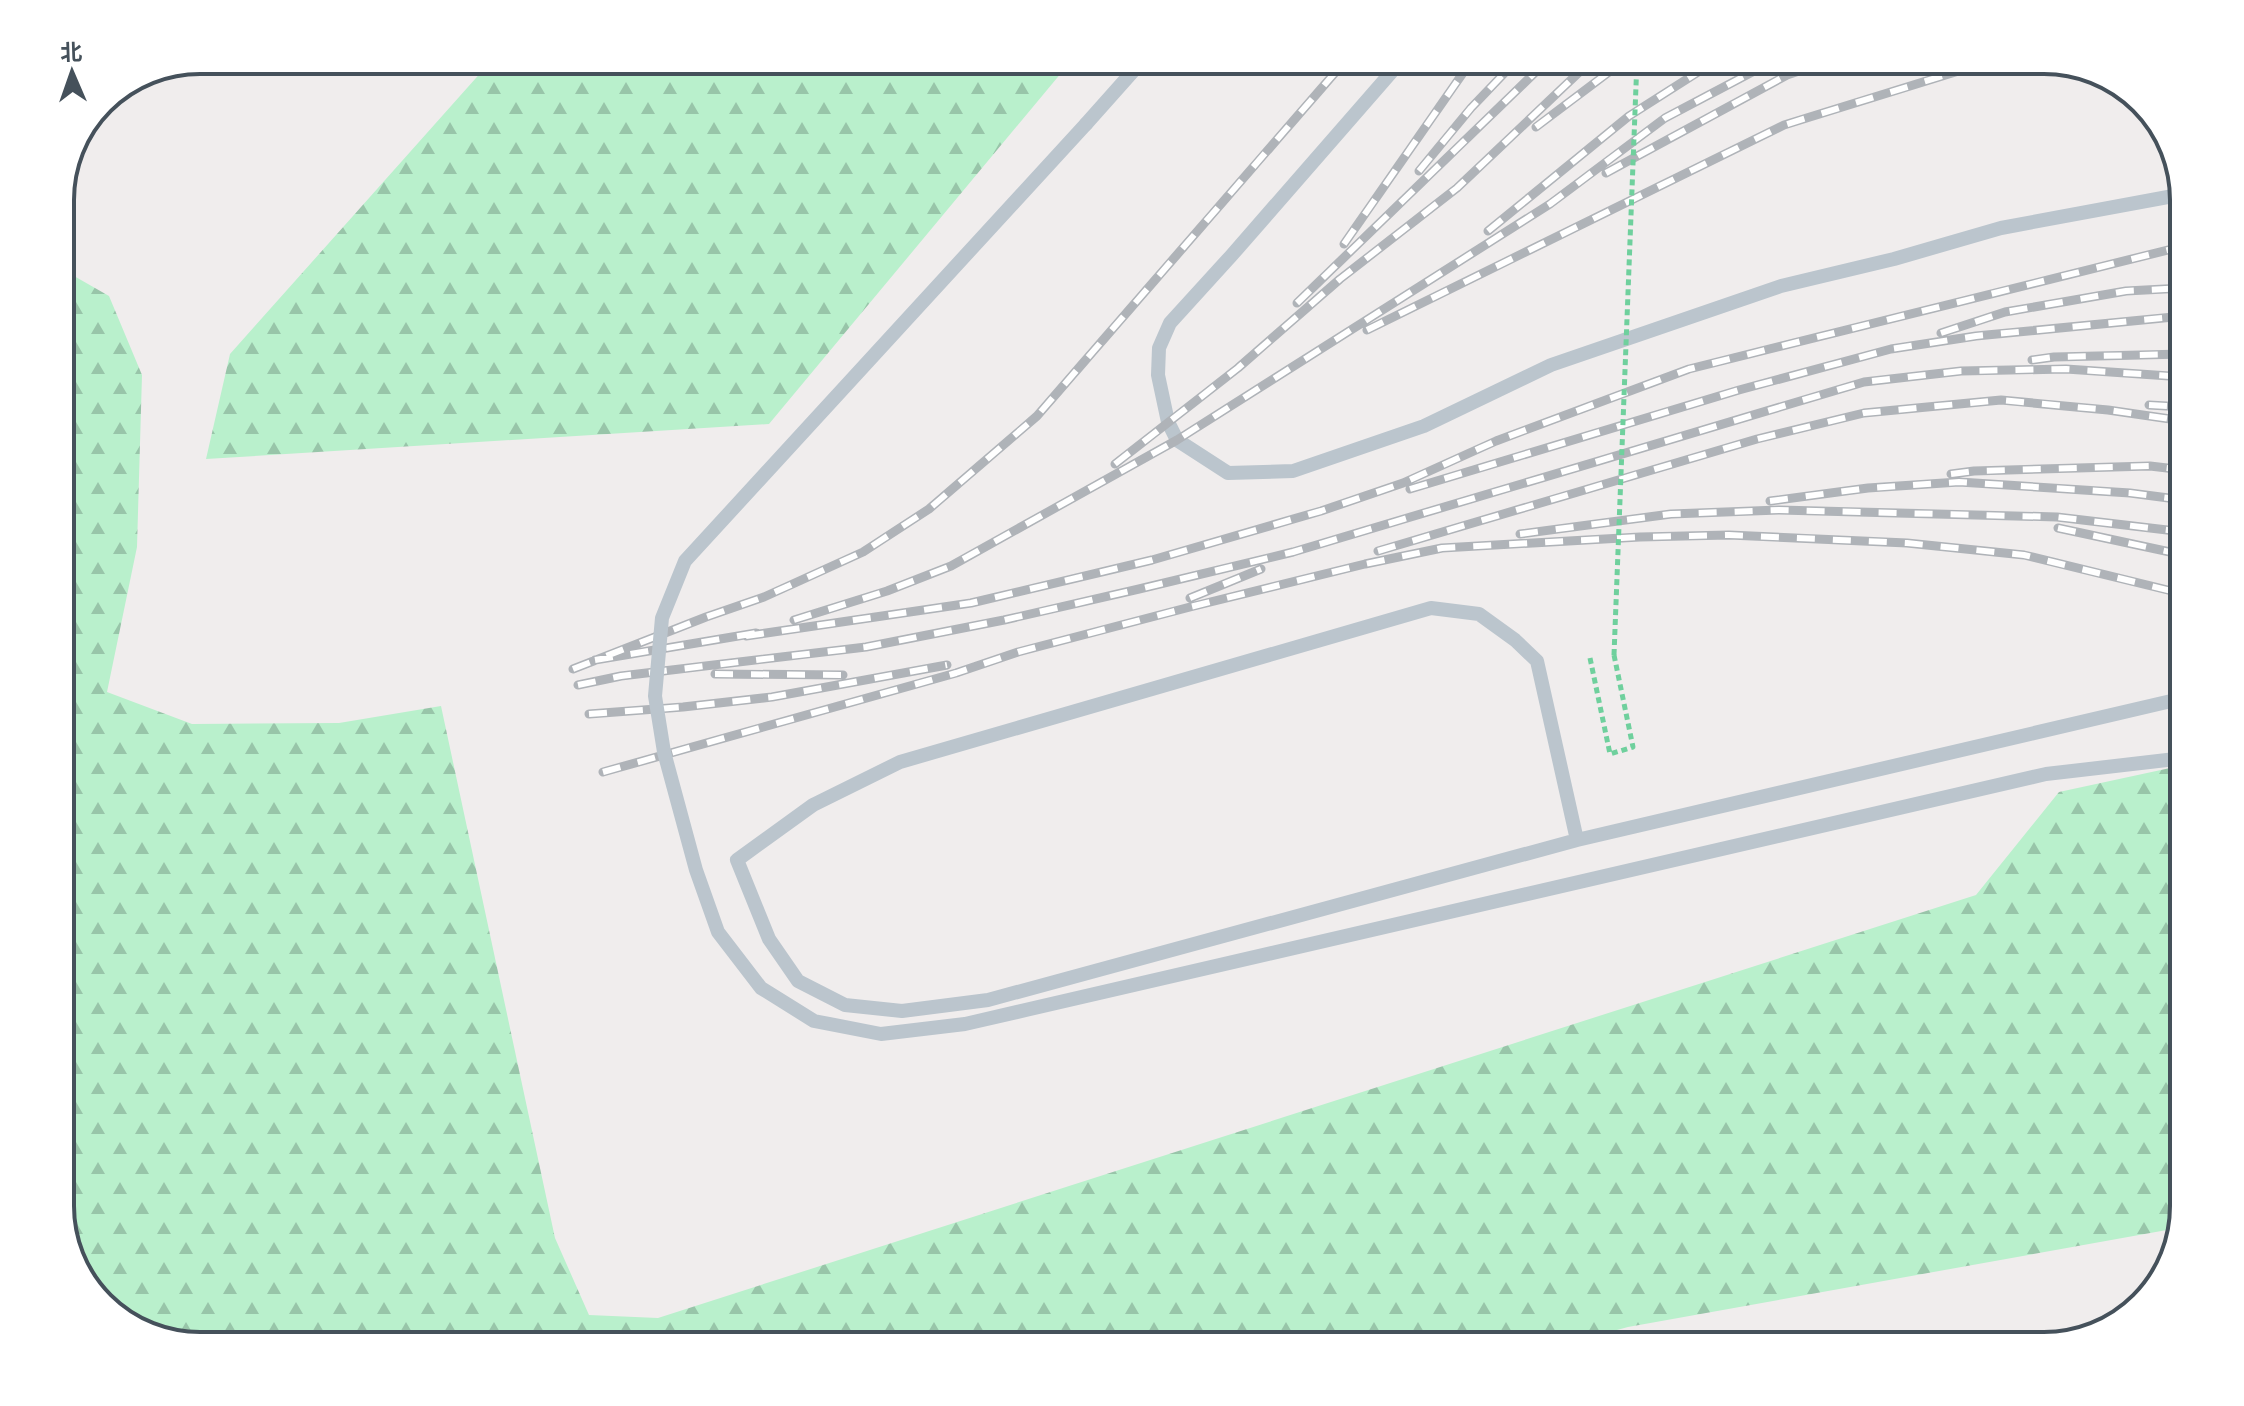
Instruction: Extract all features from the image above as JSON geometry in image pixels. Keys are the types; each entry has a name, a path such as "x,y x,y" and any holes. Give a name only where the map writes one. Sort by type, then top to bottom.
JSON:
{"lane":[{"path":"1131,74 685,561 662,618 655,696 664,752 696,870 718,932 761,988 814,1021 881,1034 965,1024 2046,774 2170,760"},
{"path":"1390,74 1170,323 1159,348 1158,375 1168,422 1177,440 1228,473 1293,471 1424,426 1551,365 1781,286 1894,259 2001,228 2170,197"},
{"path":"1577,840 1537,661 1515,640 1479,614 1431,608 900,762 813,805 737,860 769,939 798,981 845,1005 902,1011 988,1000 1577,840 2170,701"}],"path":[{"path":"1590,658 1610,754 1633,747 1614,655 1636,74"}],"green space":[{"path":"480,74 1060,74 769,424 206,459 230,354"},
{"path":"74,276 109,296 142,375 137,547 107,692 192,724 339,723 441,706 555,1238 589,1315 658,1318 1976,895 2059,792 2170,768 2168,1230 1610,1332 200,1332 167,1328 123,1306 91,1269 78,1239 74,1214"}],"railway":[{"path":"573,669 764,597 863,552 929,509 1037,416 1334,74"},
{"path":"1344,244 1462,74"},
{"path":"1419,171 1504,74"},
{"path":"1297,303 1534,74"},
{"path":"1115,464 1238,368 1340,279 1457,188 1577,74"},
{"path":"1536,127 1606,74"},
{"path":"1488,231 1629,116 1695,74"},
{"path":"794,620 887,591 951,566 1177,440 1550,204 1665,118 1748,74"},
{"path":"1606,173 1790,74"},
{"path":"1367,330 1784,125 1949,74"},
{"path":"746,636 971,603 1152,560 1321,511 1403,483 1496,441 1689,369 2170,249"},
{"path":"1941,333 2005,312 2126,291 2170,289"},
{"path":"1410,489 1739,390 1891,349 1976,336 2170,317"},
{"path":"2032,360 2170,354"},
{"path":"578,685 621,676 866,647 1139,589 1293,552 1864,382 1961,371 2066,369 2170,376"},
{"path":"1378,551 1757,439 1864,413 2001,400 2170,419"},
{"path":"2149,405 2170,406"},
{"path":"1951,474 2150,466 2170,468"},
{"path":"1770,501 1868,488 1959,482 2170,498"},
{"path":"1520,534 1671,514 1779,510 2057,517 2170,530"},
{"path":"2058,528 2170,552"},
{"path":"603,772 956,673 1018,652 1365,564 1442,548 1729,535 1907,543 2024,555 2170,591"},
{"path":"1190,598 1261,569"},
{"path":"595,660 756,633"},
{"path":"589,714 772,697 947,665"},
{"path":"715,674 843,675"}]}
